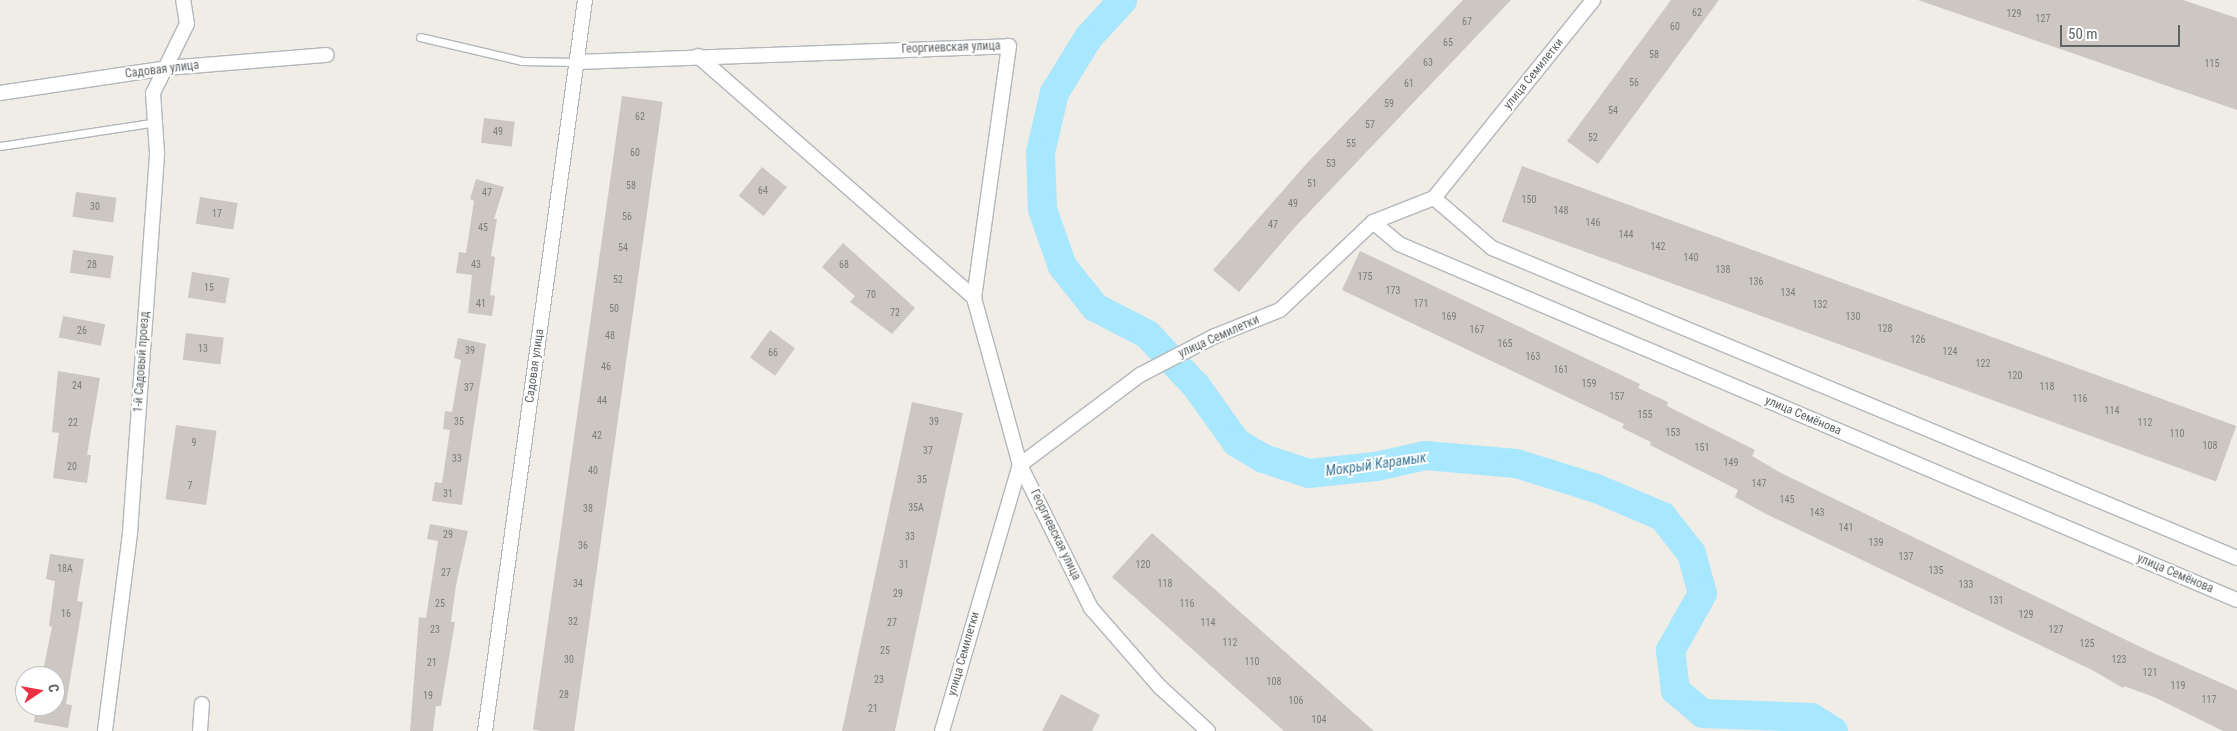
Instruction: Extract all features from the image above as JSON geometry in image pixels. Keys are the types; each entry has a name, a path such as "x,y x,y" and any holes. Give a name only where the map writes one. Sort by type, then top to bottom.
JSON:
{"street":[{"name":"1-й Садовый проезд","path":"105,731 130,532 157,122 153,93 168,68 187,24 183,0"},
{"name":"Садовая улица","path":"485,731 585,0"},
{"name":"улица Семилетки","path":"942,731 1020,465 1140,375 1216,336 1280,310 1374,222 1434,198 1593,0"},
{"name":"Георгиевская улица","path":"577,62 698,56 1009,46 974,298 1020,465 1091,608 1160,686 1208,731"},
{"name":"Садовая улица","path":"0,94 168,68 326,55"},
{"path":"698,56 974,298"},
{"path":"1434,198 1492,248 2237,558"},
{"name":"улица Семёнова","path":"1374,222 1399,244 2237,600"},
{"path":"200,731 202,704"}],"lane":[{"path":"420,37 522,61 577,62"},
{"path":"0,146 157,122"}],"building":[{"path":"1463,0 1511,0 1296,226 1239,292 1213,270 1308,162"},
{"path":"1671,0 1719,0 1598,164 1567,141"},
{"path":"1918,0 2183,0 2237,18 2237,110"},
{"path":"622,96 663,102 574,731 533,730"},
{"path":"484,118 515,122 512,147 481,143"},
{"path":"1522,166 2236,426 2216,481 1502,221"},
{"path":"762,167 787,187 764,216 739,196"},
{"path":"476,179 504,187 494,219 497,219 491,256 495,257 490,295 495,296 492,316 468,313 472,275 456,273 459,252 466,253 474,201 470,199"},
{"path":"76,192 117,198 113,222 73,217"},
{"path":"200,197 238,203 233,230 196,224"},
{"path":"843,243 915,308 892,334 850,302 855,296 822,267"},
{"path":"73,250 114,256 110,278 70,273"},
{"path":"1360,251 1640,384 1638,388 1668,402 1667,406 1755,450 1752,456 1781,473 2149,651 2237,690 2237,731 2223,731 2154,697 2124,686 2123,688 2094,671 1764,513 1735,497 1738,490 1650,445 1651,442 1622,428 1624,424 1342,290"},
{"path":"192,272 230,278 225,304 188,298"},
{"path":"63,316 105,324 101,346 59,338"},
{"path":"770,330 795,348 775,376 750,358"},
{"path":"186,333 224,338 220,364 183,360"},
{"path":"458,338 486,344 462,505 432,501 435,482 442,483 450,430 443,429 445,411 452,412 461,360 454,358"},
{"path":"58,371 100,378 87,455 91,455 87,483 53,478 59,433 52,432"},
{"path":"912,402 963,413 895,731 842,731"},
{"path":"176,425 217,431 206,505 166,499"},
{"path":"430,524 468,531 456,585 451,622 455,622 441,706 436,706 433,731 410,731 419,617 426,618 438,541 427,539"},
{"path":"1152,533 1374,731 1284,731 1221,675 1112,577"},
{"path":"50,554 84,559 77,601 83,602 66,704 72,705 68,728 34,722 35,716 65,716 65,666 44,666 52,627 49,626 55,581 46,579"},
{"path":"1061,694 1100,715 1092,731 1042,731"}],"waterway":[{"name":"Мокрый Карамык","path":"1122,0 1088,37 1054,92 1040,152 1042,209 1062,266 1095,307 1147,334 1196,386 1236,442 1263,458 1308,473 1376,466 1425,455 1516,463 1596,488 1662,516 1691,553 1702,593 1670,650 1675,690 1702,713 1811,717 1833,731"}]}
